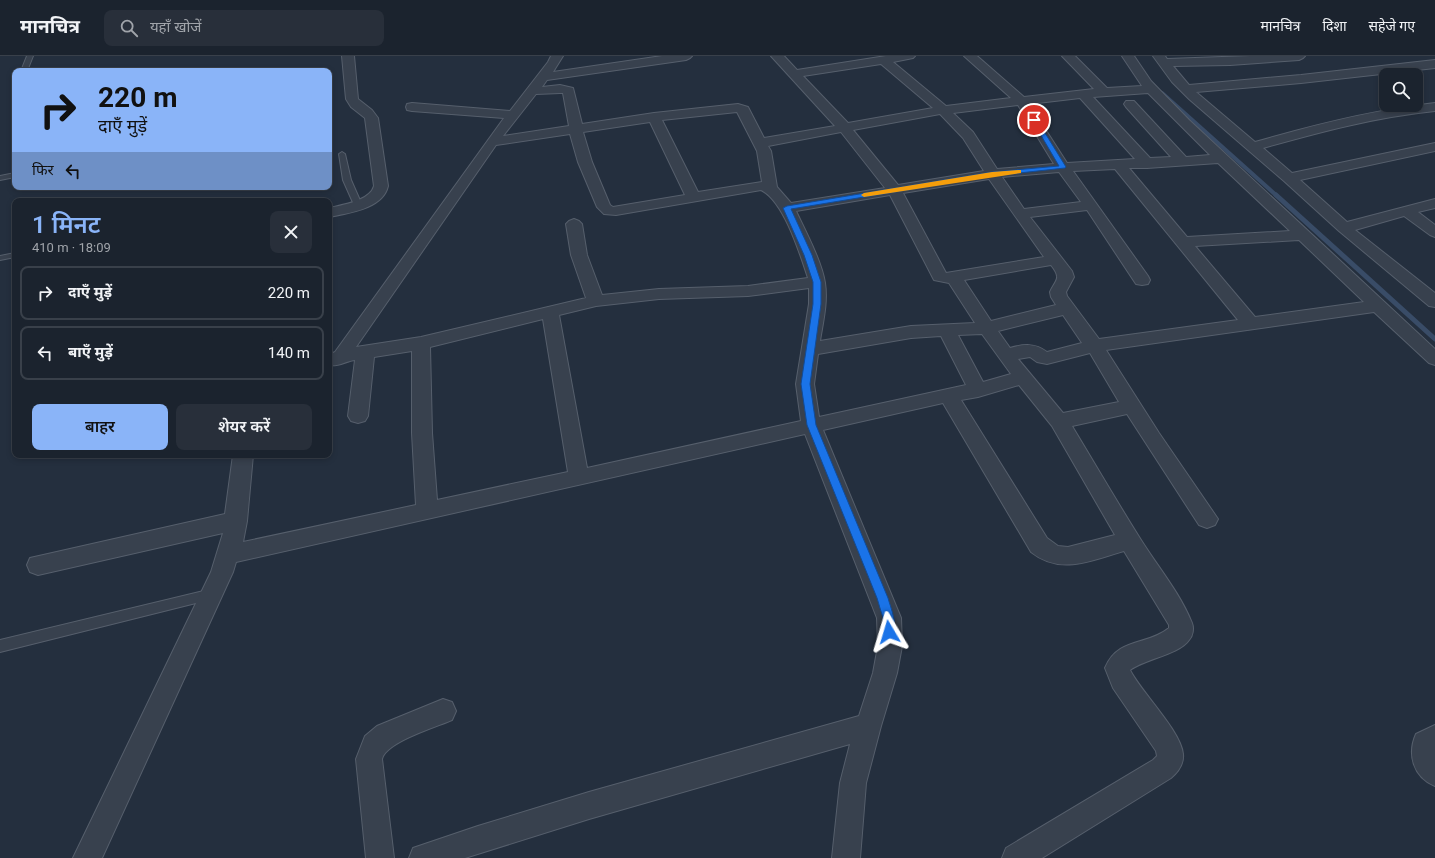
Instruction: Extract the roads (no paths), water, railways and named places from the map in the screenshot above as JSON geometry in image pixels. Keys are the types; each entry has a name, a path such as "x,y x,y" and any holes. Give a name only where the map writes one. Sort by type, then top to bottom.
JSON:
{"street":[{"path":"332,211 358,205 373,198 380,192 382,186 375,154 370,116 355,105 352,98 348,56"},
{"path":"335,359 492,142 554,63 556,56"},
{"path":"542,77 681,56"},
{"path":"776,56 844,127 894,190 940,276 946,278 1054,260"},
{"path":"793,74 909,56"},
{"path":"970,56 1021,101 1042,130 1063,167 1142,280"},
{"path":"1068,56 1104,92"},
{"path":"1128,56 1138,74 1151,89 1221,159 1303,234 1376,306 1435,359"},
{"path":"1161,59 1230,61 1299,56"},
{"path":"1161,59 1186,89 1289,178 1344,228 1435,302"},
{"path":"884,60 943,110 968,135 980,151 992,174 1066,277 1065,282 1060,286 1058,292 1059,297 1094,346 1207,519"},
{"path":"1186,89 1301,79 1435,64"},
{"path":"531,91 560,89 569,91 576,130 585,162 604,208 616,212 761,186 770,188 775,191 787,208 808,255 817,282 817,304 805,384 811,425 889,618 890,646 886,673 868,726 853,783 846,858"},
{"path":"761,143 943,110 1083,94 1151,89"},
{"path":"1083,94 1147,164"},
{"path":"1130,104 1183,162"},
{"path":"412,107 513,116"},
{"path":"1423,108 1435,107"},
{"path":"492,142 654,117 738,108 743,110 761,143 770,188"},
{"path":"1423,109 1435,116"},
{"path":"1253,147 1304,132 1378,114 1392,112"},
{"path":"654,117 693,197"},
{"path":"1289,178 1435,147"},
{"path":"787,208 992,174 1063,167 1147,164 1221,159"},
{"path":"1119,165 1252,324"},
{"path":"1344,228 1435,203"},
{"path":"1020,214 1091,205"},
{"path":"1406,211 1435,232"},
{"path":"574,224 579,255 596,301"},
{"path":"1184,242 1303,234"},
{"path":"953,277 1006,356 1059,421 1176,614 1181,625 1181,633 1175,640 1127,657 1119,662 1117,668 1122,680 1166,743 1170,753 1169,762 1156,773 1016,858"},
{"path":"335,359 421,343 596,301 659,294 748,291 817,282"},
{"path":"1006,356 1027,351 1035,352 1043,358 1047,358 1094,346 1376,306"},
{"path":"810,349 911,332 986,328 1067,308"},
{"path":"550,312 579,478"},
{"path":"947,330 978,390"},
{"path":"421,343 422,433 428,510"},
{"path":"358,416 365,353"},
{"path":"229,554 579,478 948,395 978,390 1023,377"},
{"path":"948,395 1039,545 1044,550 1051,554 1067,556 1130,540"},
{"path":"1059,421 1132,406"},
{"path":"87,858 212,594 229,554 236,521 243,458"},
{"path":"38,565 236,521"},
{"path":"380,858 369,759 372,748 379,738 443,711"},
{"path":"423,858 474,840 630,793 868,726"},
{"path":"1435,738 1425,743 1423,749 1425,760 1435,774"}],"lane":[{"path":"25,68 30,56"},
{"path":"342,154 348,185 358,205"},
{"path":"0,178 12,176"},
{"path":"0,258 12,256"},
{"path":"0,646 212,594"}],"waterway":[{"path":"1162,93 1277,196"},
{"path":"1276,195 1435,339"}]}
